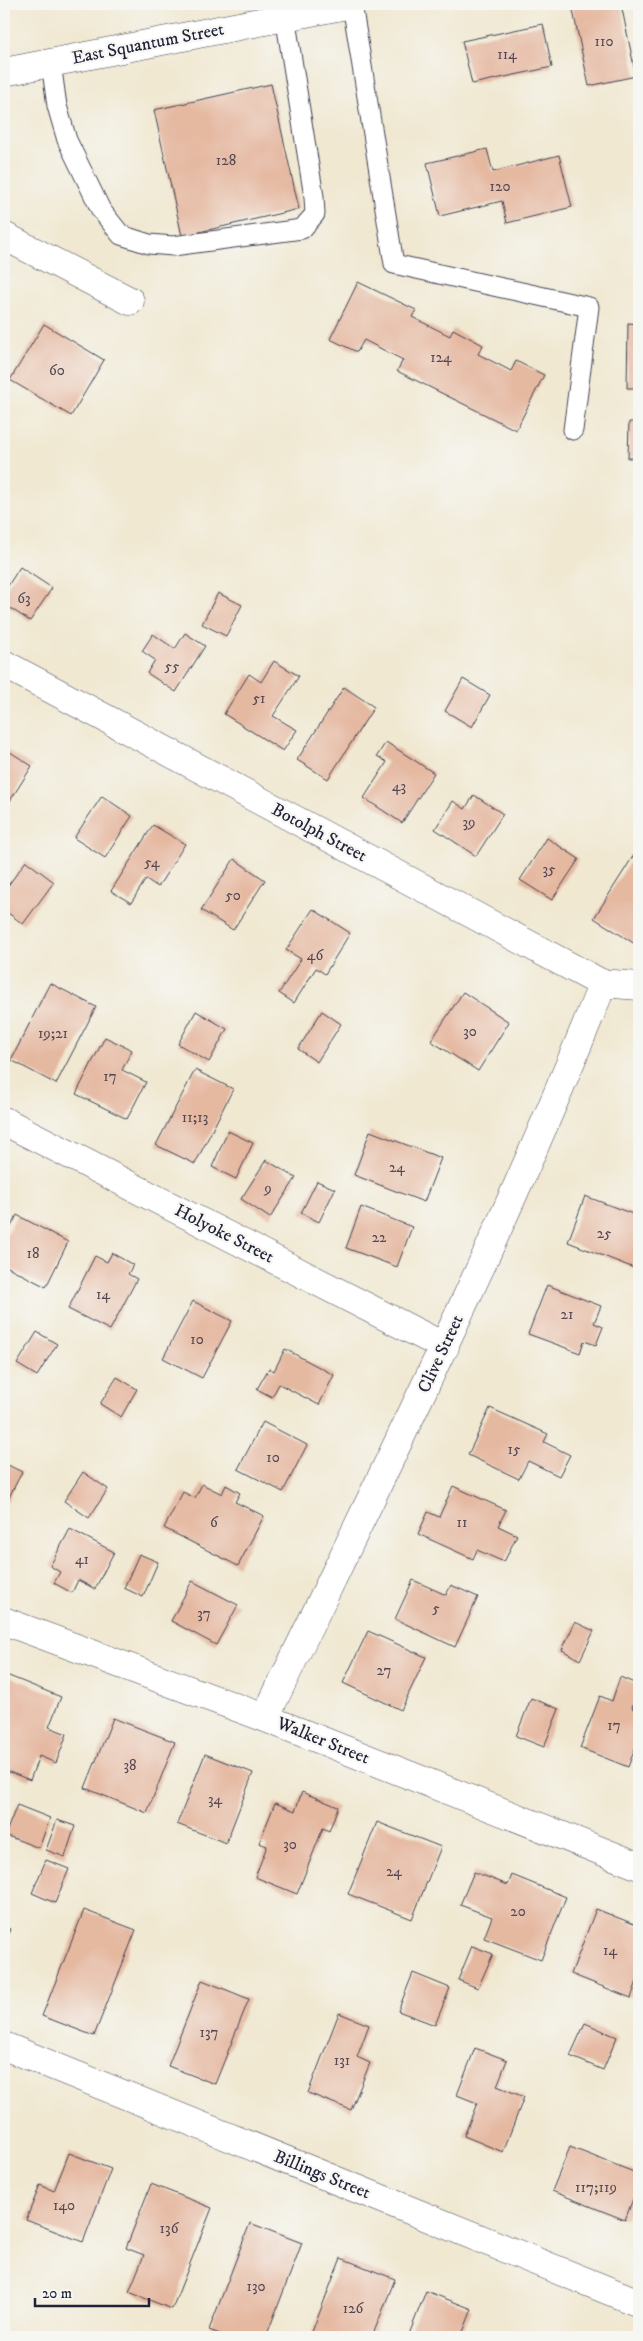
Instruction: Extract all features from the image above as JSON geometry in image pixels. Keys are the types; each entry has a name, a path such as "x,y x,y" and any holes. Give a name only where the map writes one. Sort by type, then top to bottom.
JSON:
{"street":[{"name":"East Squantum Street","path":"4,72 52,63 284,10 352,4"},
{"path":"4,236 130,301"},
{"name":"Botolph Street","path":"4,664 604,983 639,986"},
{"name":"Clive Street","path":"265,1718 445,1347 571,1064 604,983"},
{"name":"Holyoke Street","path":"4,1121 445,1347"},
{"name":"Walker Street","path":"4,1621 265,1718 639,1866"},
{"name":"Billings Street","path":"4,2046 639,2304"}],"lane":[{"path":"352,4 394,264 589,307 573,430"},
{"path":"52,63 57,106 67,140 100,210 121,235 149,244 173,246 302,228 315,214 314,197 284,10"}],"building":[{"path":"583,4 621,4 636,76 589,86 572,6"},
{"path":"543,24 552,67 472,84 462,41"},
{"path":"271,84 299,209 182,236 154,110"},
{"path":"487,149 493,172 559,155 572,207 507,223 502,201 440,216 427,163"},
{"path":"358,282 416,310 412,317 450,336 453,329 483,345 478,354 511,371 516,361 544,375 516,430 397,371 403,360 364,340 357,352 330,339"},
{"path":"628,323 639,324 639,388 627,388"},
{"path":"44,324 104,360 71,416 10,380"},
{"path":"629,422 639,422 639,458 628,458"},
{"path":"20,567 52,588 30,621 4,604 4,592"},
{"path":"218,593 242,605 226,636 202,624"},
{"path":"185,633 205,646 176,692 147,673 155,660 142,651 153,634 175,649"},
{"path":"274,661 299,676 273,716 297,730 283,751 224,714 249,674 261,682"},
{"path":"463,679 490,695 472,727 445,711"},
{"path":"344,687 374,707 328,779 297,760"},
{"path":"386,742 434,773 402,823 364,798 387,762 377,756"},
{"path":"4,748 32,766 8,804 4,802"},
{"path":"474,795 503,814 476,856 435,829 453,801 465,809"},
{"path":"102,796 132,816 105,858 74,838"},
{"path":"153,825 185,844 158,887 146,879 131,903 111,891"},
{"path":"547,838 579,859 552,900 520,880"},
{"path":"639,847 639,894 636,898 639,900 639,937 635,944 594,918"},
{"path":"234,859 265,880 233,930 201,910"},
{"path":"26,861 54,882 23,924 4,910 4,891"},
{"path":"313,909 350,933 325,974 316,968 294,1003 279,993 301,959 286,950"},
{"path":"50,983 96,1007 56,1084 11,1060"},
{"path":"463,992 509,1022 478,1071 431,1041"},
{"path":"196,1011 227,1029 209,1062 178,1044"},
{"path":"322,1011 341,1024 317,1062 298,1049"},
{"path":"105,1037 132,1050 122,1070 146,1082 127,1119 76,1094"},
{"path":"195,1070 233,1089 195,1164 156,1145"},
{"path":"228,1131 253,1143 236,1179 212,1167"},
{"path":"370,1131 441,1158 424,1202 354,1175"},
{"path":"266,1160 296,1178 270,1218 241,1199"},
{"path":"317,1181 335,1189 319,1222 301,1213"},
{"path":"585,1196 638,1216 633,1232 639,1234 639,1255 634,1268 568,1242"},
{"path":"361,1207 412,1227 397,1267 346,1248"},
{"path":"17,1215 68,1242 46,1287 4,1265 4,1240"},
{"path":"112,1253 133,1265 128,1274 137,1279 110,1330 68,1309 95,1256 107,1262"},
{"path":"547,1285 601,1306 594,1323 603,1327 596,1345 584,1341 580,1353 528,1334"},
{"path":"193,1301 232,1321 202,1378 163,1358"},
{"path":"37,1332 57,1344 37,1376 17,1364"},
{"path":"285,1349 334,1375 319,1405 279,1384 272,1397 257,1389 269,1368 274,1371"},
{"path":"117,1377 137,1389 121,1417 100,1404"},
{"path":"490,1408 548,1434 544,1442 570,1455 559,1476 528,1461 519,1479 468,1455"},
{"path":"263,1422 307,1445 283,1492 238,1469"},
{"path":"4,1463 22,1472 4,1507"},
{"path":"83,1472 108,1489 89,1518 64,1501"},
{"path":"202,1484 222,1494 226,1485 240,1493 235,1502 264,1516 238,1566 164,1528 183,1492 195,1498"},
{"path":"453,1486 506,1510 498,1526 517,1535 504,1562 477,1550 473,1559 418,1534 428,1512 439,1517"},
{"path":"70,1529 114,1552 95,1589 78,1580 72,1593 54,1583 60,1572 50,1566"},
{"path":"139,1554 158,1562 143,1597 124,1588"},
{"path":"413,1580 446,1595 451,1585 478,1597 455,1647 395,1619"},
{"path":"192,1581 238,1605 216,1645 171,1621"},
{"path":"575,1622 594,1631 580,1660 562,1650"},
{"path":"368,1631 426,1657 401,1710 343,1683"},
{"path":"4,1674 61,1697 49,1727 67,1734 56,1763 39,1756 30,1780 4,1770"},
{"path":"620,1677 639,1685 632,1708 639,1711 639,1738 628,1767 580,1748 600,1696 612,1701"},
{"path":"531,1698 559,1709 544,1747 516,1736"},
{"path":"113,1718 175,1742 147,1813 85,1788"},
{"path":"205,1754 253,1773 226,1843 177,1824"},
{"path":"302,1792 338,1807 329,1831 323,1828 297,1894 255,1877 267,1846 259,1843 275,1803 295,1811"},
{"path":"17,1805 50,1818 39,1848 5,1835"},
{"path":"57,1820 75,1826 65,1857 46,1850"},
{"path":"377,1822 441,1847 412,1919 348,1894"},
{"path":"46,1860 69,1869 55,1903 32,1893"},
{"path":"474,1872 508,1885 512,1875 566,1897 541,1960 484,1938 492,1917 460,1905"},
{"path":"596,1909 639,1926 639,1976 631,1998 571,1974"},
{"path":"84,1910 136,1930 94,2036 42,2016"},
{"path":"4,1927 10,1929 4,1946"},
{"path":"472,1946 493,1954 478,1988 458,1980"},
{"path":"413,1973 450,1988 435,2025 398,2011"},
{"path":"202,1980 249,1999 215,2084 168,2066"},
{"path":"339,2013 369,2025 357,2057 370,2063 351,2110 308,2093"},
{"path":"585,2023 617,2037 603,2070 570,2056"},
{"path":"475,2048 507,2060 497,2086 524,2097 503,2152 464,2136 477,2103 457,2095"},
{"path":"570,2147 639,2174 639,2183 625,2220 552,2191"},
{"path":"69,2153 111,2169 83,2242 26,2220 40,2185 54,2191"},
{"path":"151,2184 212,2208 172,2309 129,2292 144,2255 126,2248"},
{"path":"250,2223 302,2243 266,2337 228,2337 209,2330"},
{"path":"341,2258 395,2279 372,2337 310,2337"},
{"path":"426,2291 472,2309 461,2337 408,2337"}]}
